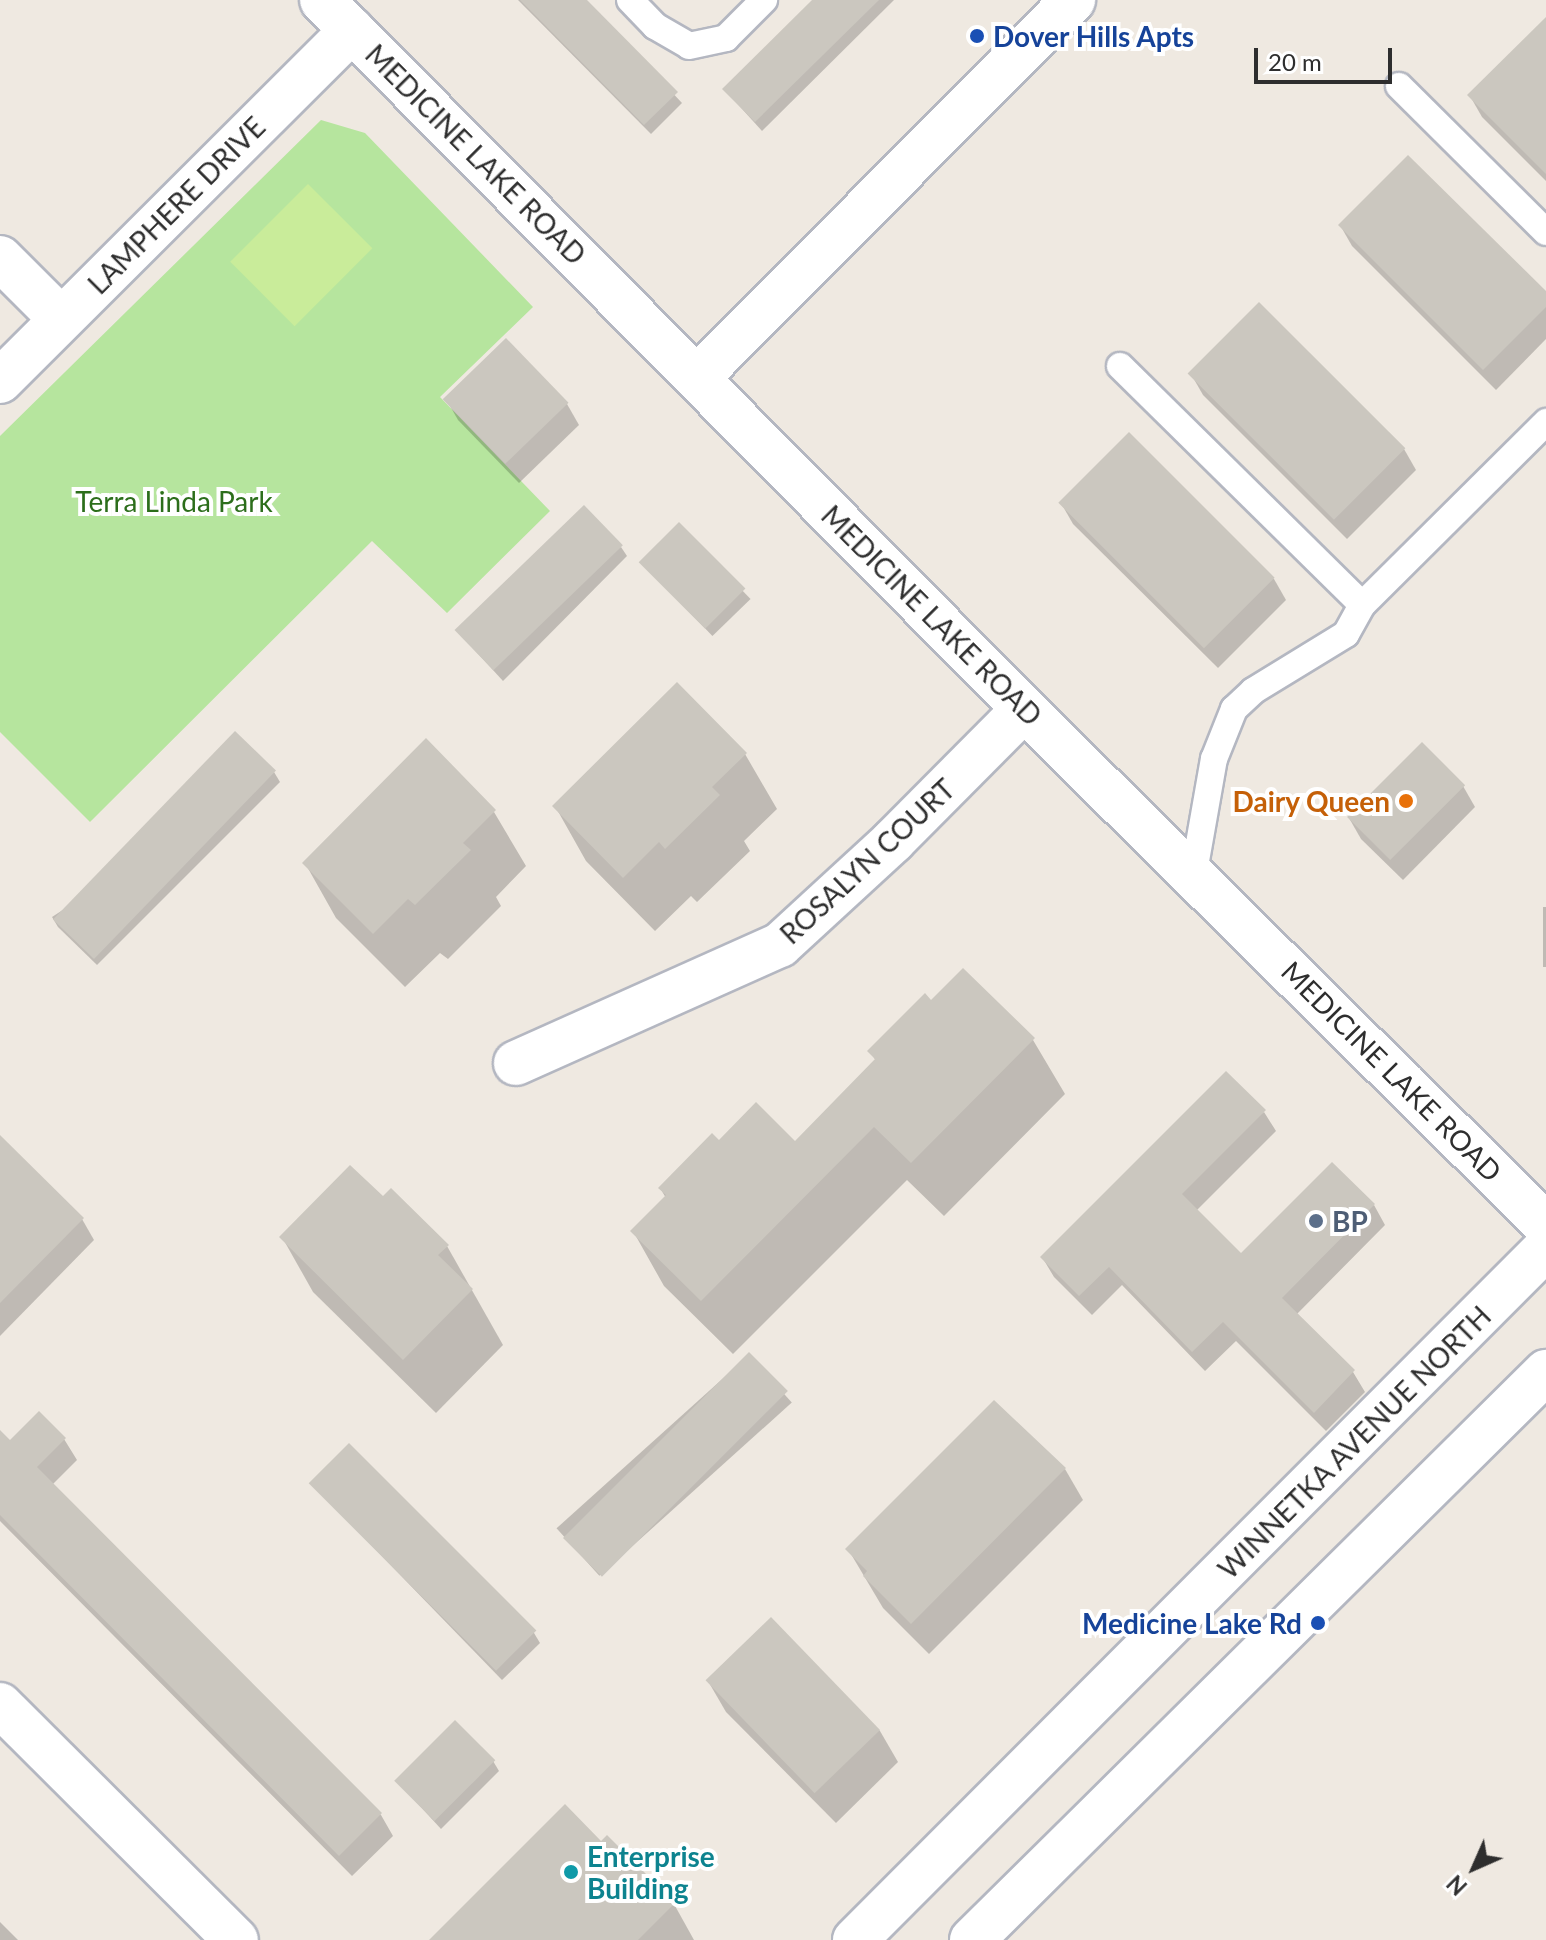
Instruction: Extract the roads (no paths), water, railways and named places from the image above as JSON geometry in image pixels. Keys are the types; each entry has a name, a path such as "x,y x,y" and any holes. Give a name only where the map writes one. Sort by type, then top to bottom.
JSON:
{"street":[{"path":"698,377 1073,0"},
{"name":"MEDICINE LAKE ROAD","path":"337,15 1024,709 1194,872 1546,1225"},
{"name":"LAMPHERE DRIVE","path":"0,381 61,319 337,15"},
{"path":"0,258 61,319"},
{"name":"ROSALYN COURT","path":"516,1063 780,945 893,841 1024,709"},
{"name":"WINNETKA AVENUE NORTH","path":"855,1940 1546,1248"},
{"path":"972,1940 1546,1372"},
{"path":"0,1705 236,1940"}],"lane":[{"path":"630,0 655,26 689,46 726,38 764,0"},
{"path":"1399,86 1546,232"},
{"path":"1120,366 1362,605"},
{"path":"1194,872 1214,759 1234,709 1253,691 1346,634 1362,605 1546,422"}],"place":[{"name":"Dover Hills Apts","path":"977,36"},
{"name":"Dairy Queen","path":"1406,801"},
{"name":"BP","path":"1316,1221"},
{"name":"Medicine Lake Rd","path":"1318,1623"},
{"name":"Enterprise Building","path":"571,1872"}],"park label":[{"name":"Terra Linda Park","path":"174,501"}]}
